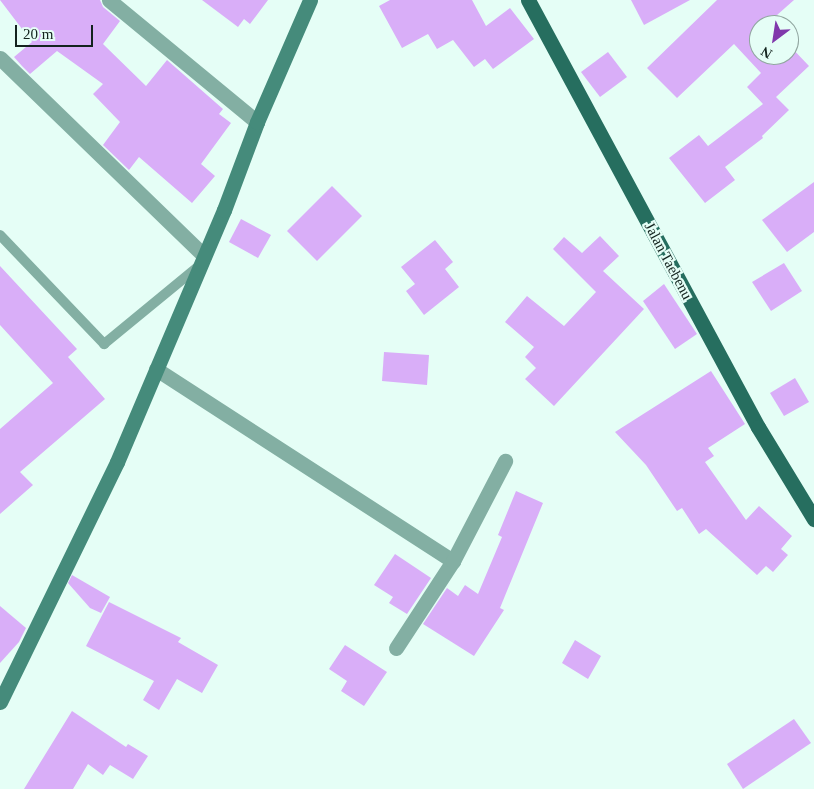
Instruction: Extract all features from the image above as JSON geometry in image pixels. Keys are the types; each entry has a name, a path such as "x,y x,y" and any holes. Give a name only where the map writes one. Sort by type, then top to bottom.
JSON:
{"main road":[{"name":"Jalan Taebenu","path":"528,0 758,427 814,519"}],"street":[{"path":"109,0 257,122"},
{"path":"0,702 84,532 156,369 257,122 310,0"},
{"path":"0,58 202,260"},
{"path":"156,369 453,561"},
{"path":"396,648 453,561 505,461"}],"lane":[{"path":"0,235 104,344 202,260"}],"building":[{"path":"0,0 100,0 103,7 120,21 103,44 146,86 167,60 223,109 219,114 231,123 201,164 215,176 192,203 139,157 129,170 103,145 120,122 93,94 103,84 57,51 30,74 22,66 14,57 32,42"},
{"path":"202,0 268,0 250,24 244,19 238,27"},
{"path":"390,0 472,0 486,26 510,8 534,39 493,69 485,59 474,67 453,40 437,49 428,34 402,48 379,6"},
{"path":"631,0 690,0 644,25"},
{"path":"717,0 794,0 777,15 749,15 749,60 734,44 677,98 647,68"},
{"path":"608,52 627,77 600,97 581,72"},
{"path":"799,56 809,66 776,97 789,110 762,136 763,138 725,167 735,180 705,203 669,158 699,135 708,146 763,104 747,87 761,73 754,65 799,65"},
{"path":"814,182 814,232 787,252 762,220"},
{"path":"332,186 362,216 317,261 287,231"},
{"path":"241,219 271,235 258,258 229,242"},
{"path":"600,236 619,256 603,271 644,309 554,406 525,379 536,368 525,357 534,347 505,322 527,296 564,326 596,292 553,249 564,237 582,253"},
{"path":"435,240 453,262 445,269 459,287 424,315 406,291 415,284 401,267"},
{"path":"784,263 802,291 771,311 752,282"},
{"path":"0,266 77,349 68,357 105,399 20,472 33,485 0,514 0,429 53,383 0,325"},
{"path":"664,284 697,334 675,349 643,301"},
{"path":"384,352 429,355 427,385 382,381"},
{"path":"711,371 745,424 708,448 714,456 705,462 746,520 759,506 792,536 781,549 788,555 773,572 766,566 757,575 706,529 699,534 682,508 677,511 646,465 615,432"},
{"path":"795,378 809,402 784,416 770,393"},
{"path":"516,491 543,503 500,608 504,610 474,656 423,624 447,588 458,596 465,585 478,594 502,537 498,535"},
{"path":"395,554 431,578 407,614 389,603 393,597 374,585"},
{"path":"72,575 110,597 101,613 90,608 68,583"},
{"path":"109,602 181,638 178,642 218,665 202,693 177,679 159,710 143,700 154,681 86,646"},
{"path":"0,606 26,628 19,642 0,663"},
{"path":"575,640 601,656 588,679 562,663"},
{"path":"345,645 387,672 364,706 341,691 347,681 329,669"},
{"path":"72,711 126,747 128,744 148,756 133,779 110,765 103,775 88,764 73,789 24,789"},
{"path":"794,719 811,743 743,789 727,764"}]}
